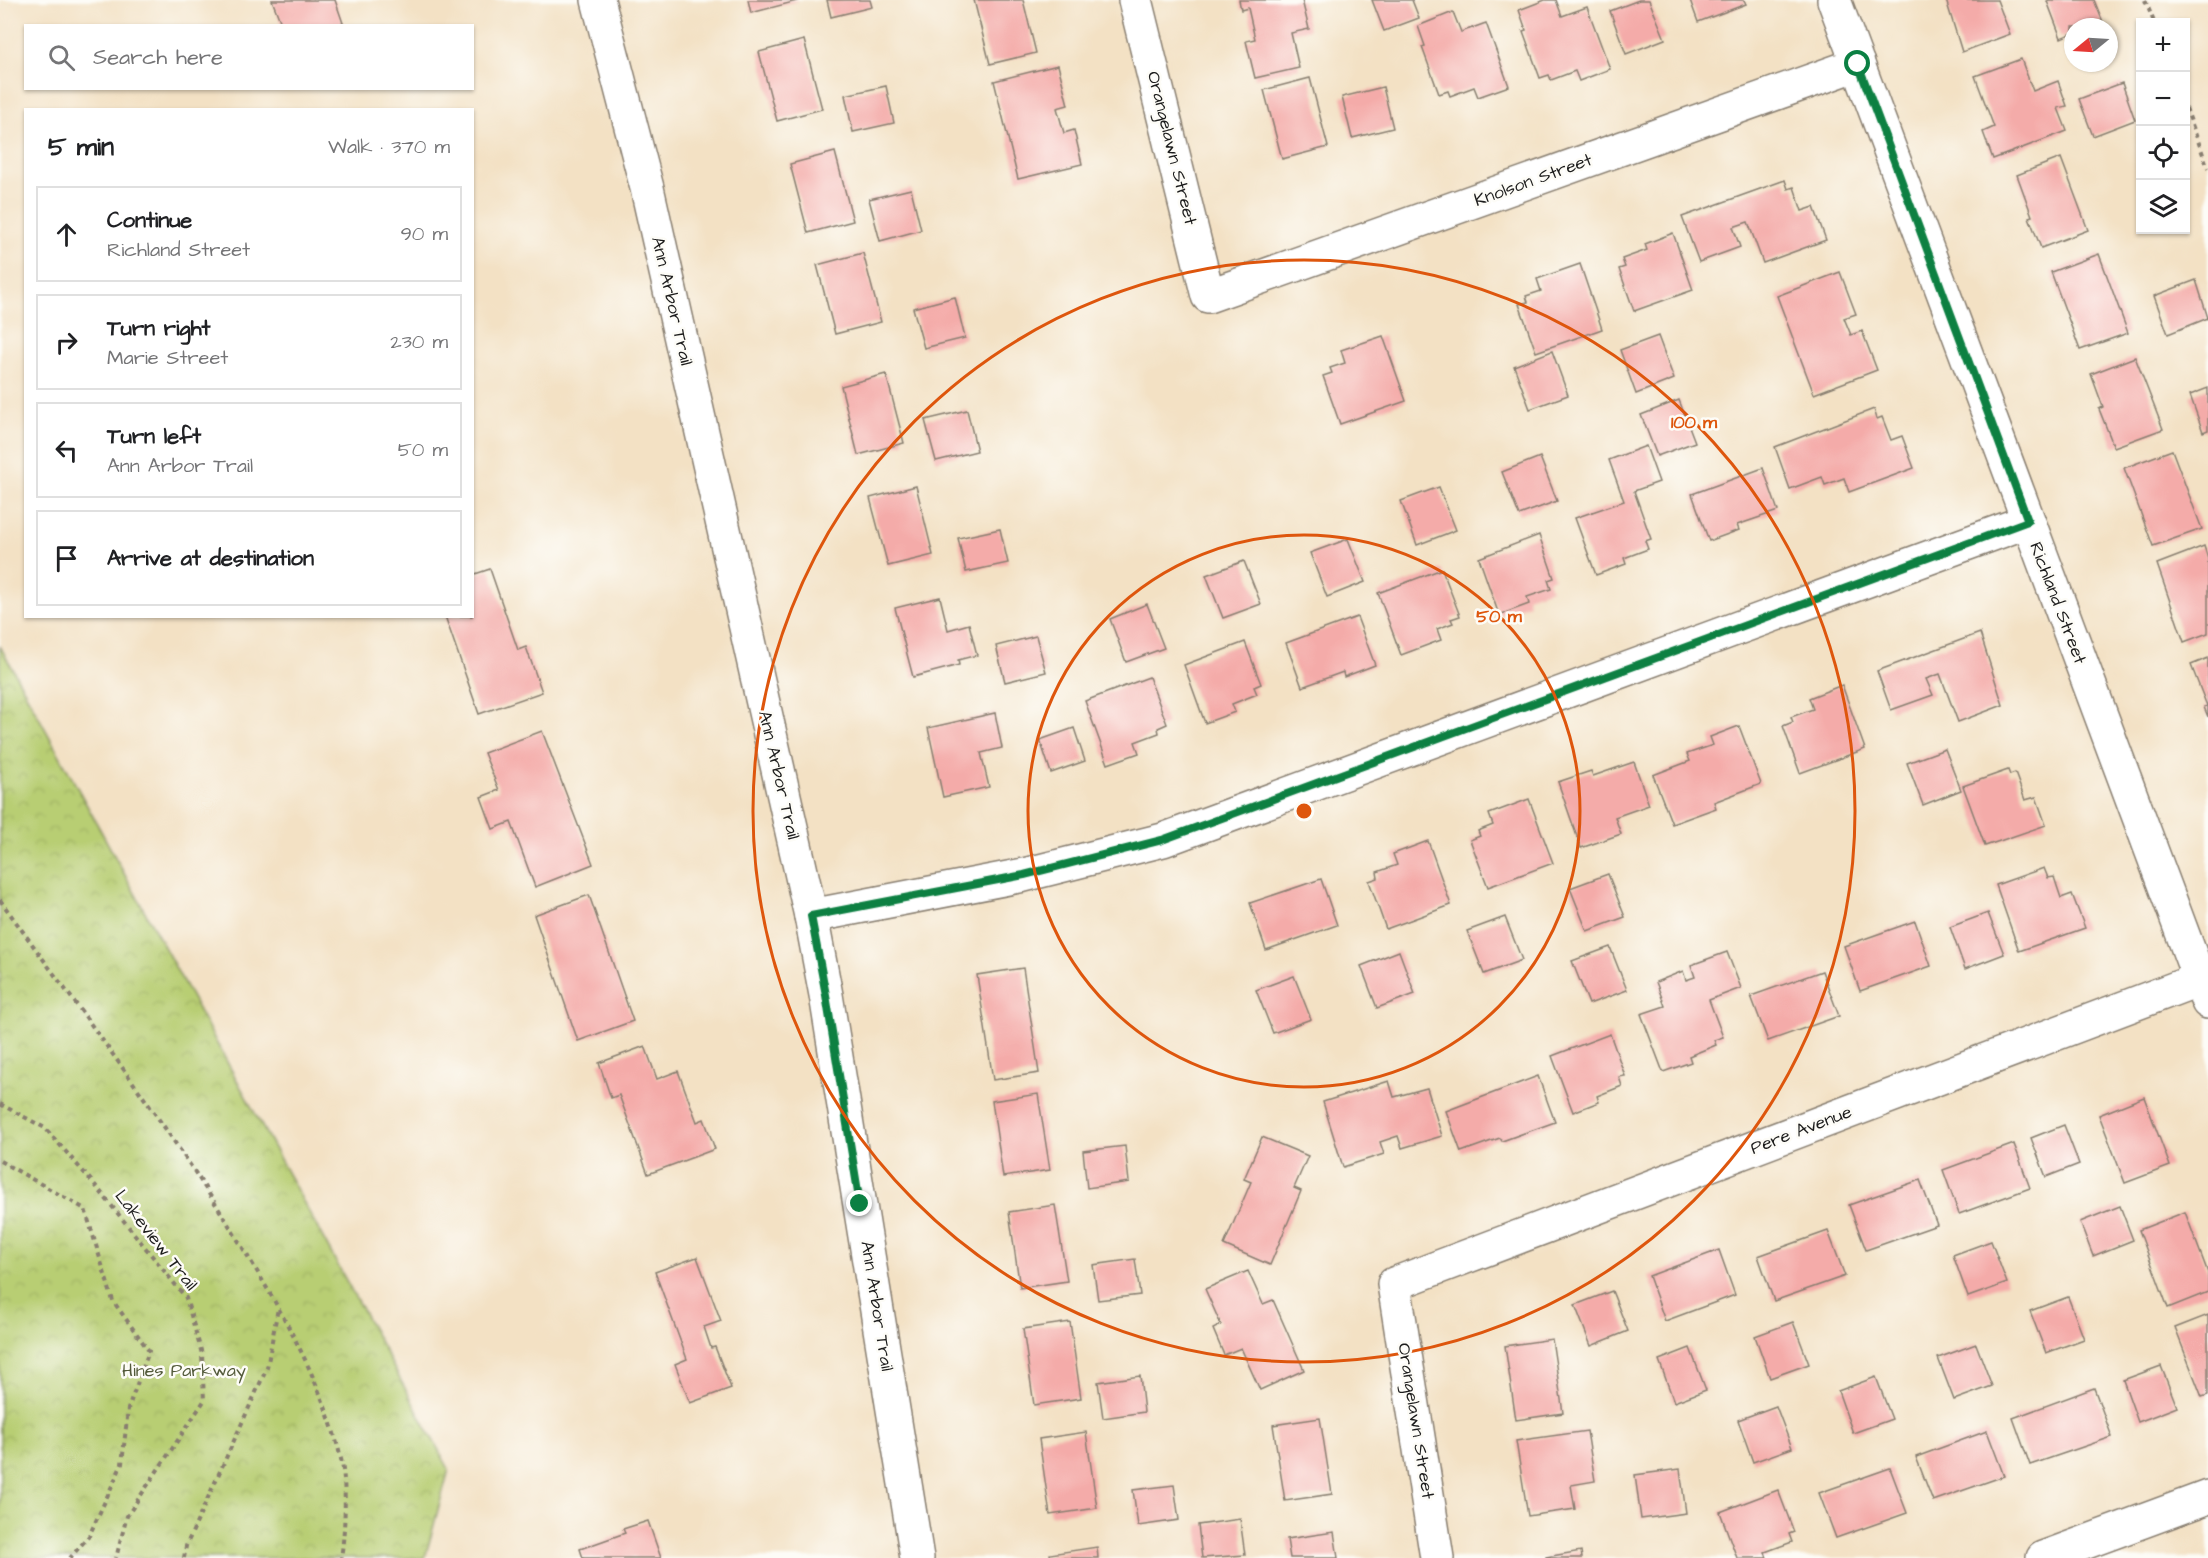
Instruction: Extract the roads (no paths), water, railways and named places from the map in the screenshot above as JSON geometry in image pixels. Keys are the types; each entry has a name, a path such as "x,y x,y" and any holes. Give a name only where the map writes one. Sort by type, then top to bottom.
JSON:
{"street":[{"name":"Ann Arbor Trail","path":"598,0 647,188 811,916 826,995 917,1558"},
{"name":"Orangelawn Street","path":"1135,0 1208,296"},
{"name":"Richland Street","path":"1834,0 2028,521 2205,986"},
{"name":"Knolson Street","path":"1208,296 1858,64"},
{"path":"811,916 1024,875 1162,840 2028,521"},
{"name":"Pere Avenue","path":"1394,1284 2205,986"},
{"name":"Orangelawn Street","path":"1394,1284 1437,1558"},
{"path":"2043,1558 2208,1497"}],"park label":[{"name":"Hines Parkway","path":"184,1370"}]}
